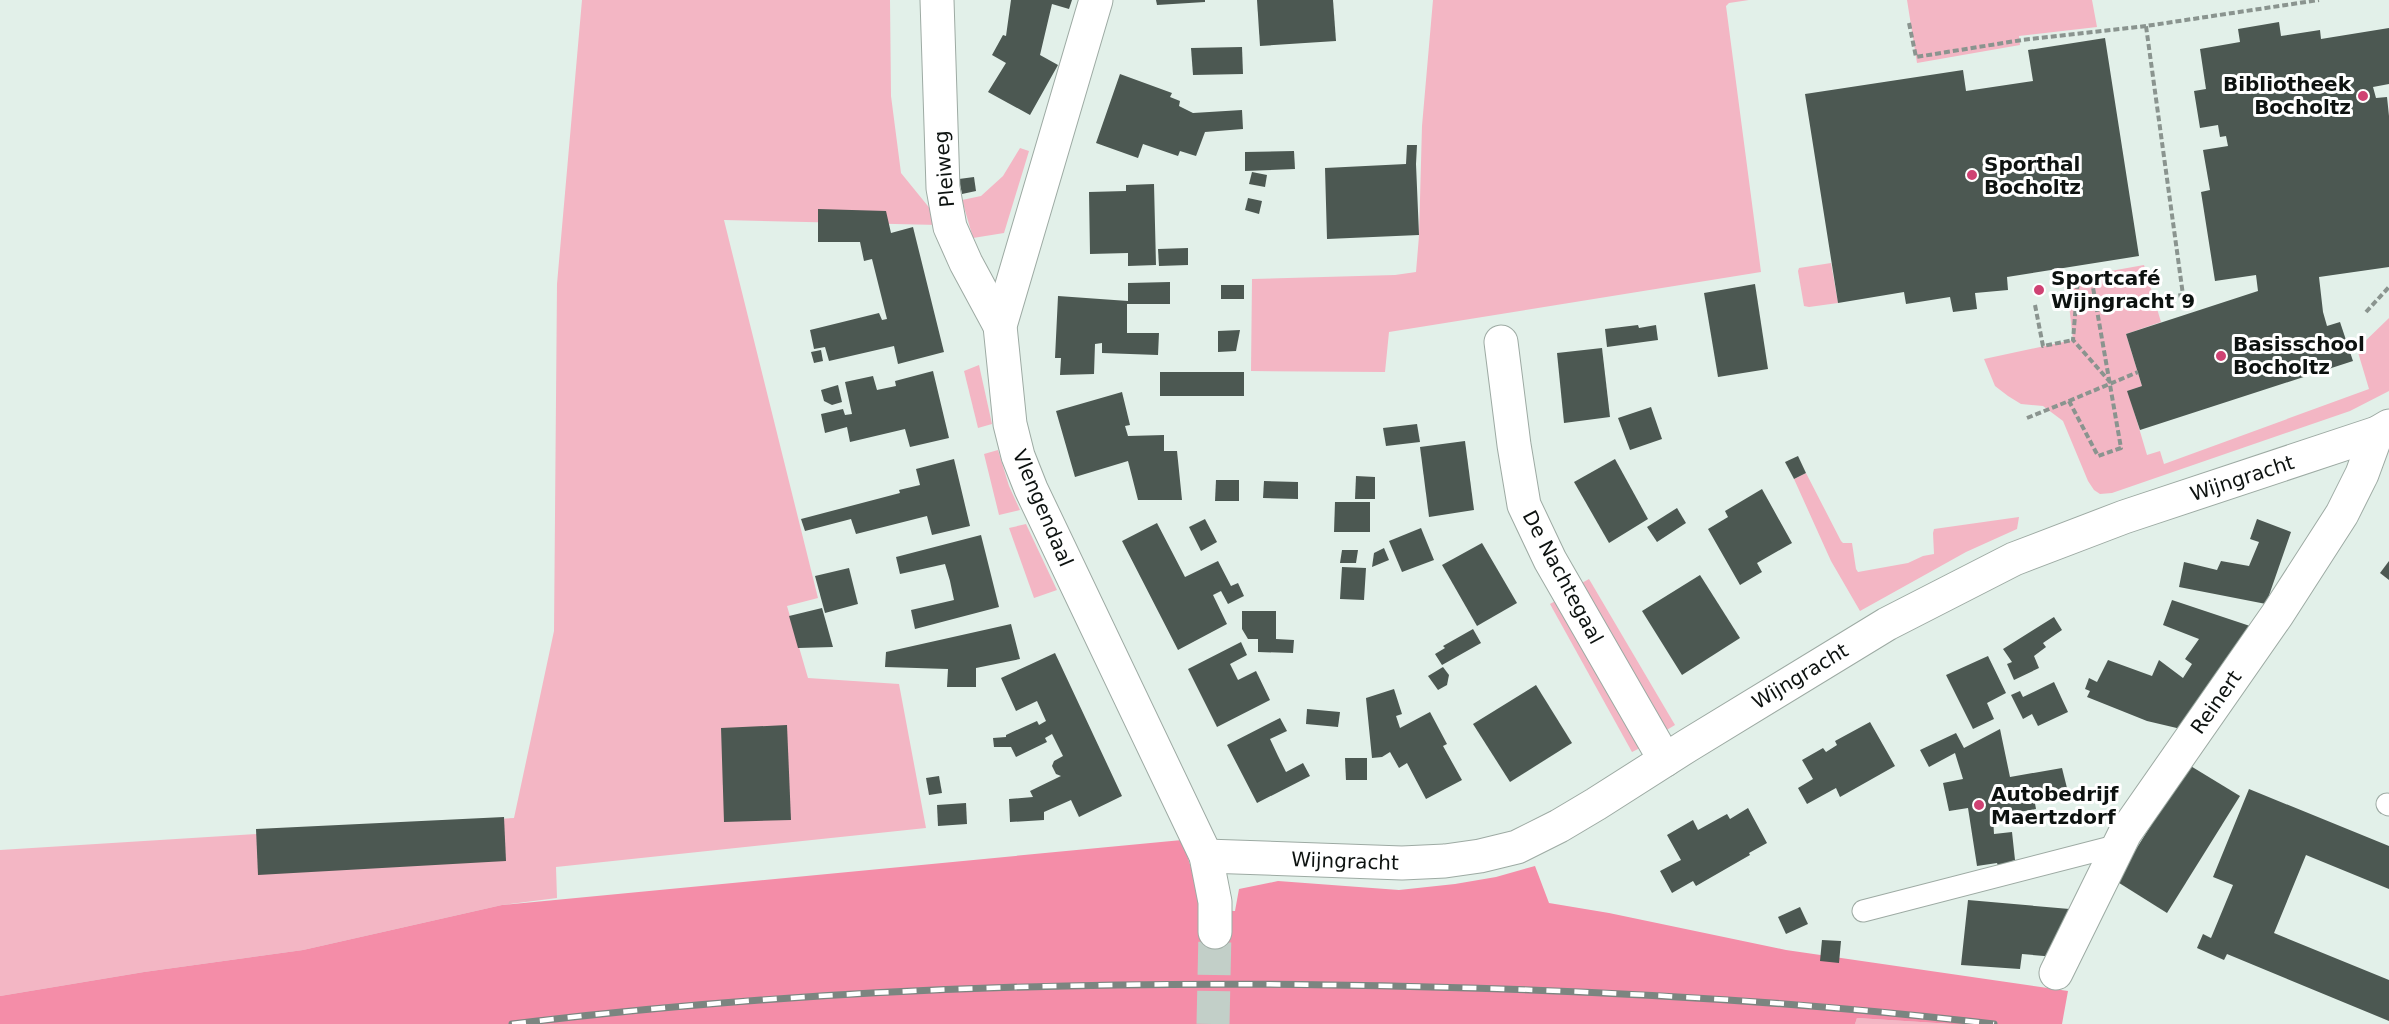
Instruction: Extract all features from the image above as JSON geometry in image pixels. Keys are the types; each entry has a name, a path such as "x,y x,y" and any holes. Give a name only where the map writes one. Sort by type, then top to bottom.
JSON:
{"street":[{"name":"Pleiweg","path":"937,0 943,188 950,227 999,326"},
{"name":"Vlengendaal","path":"1096,0 999,326 1010,424 1030,489 1206,856 1215,902 1215,932"},
{"name":"De Nachtegaal","path":"1501,342 1524,505 1550,560 1665,760"},
{"name":"Wijngracht","path":"1206,856 1402,863 1445,861 1480,856 1517,846 1559,826 1870,634 2014,559 2124,517 2383,429"},
{"name":"Reinert","path":"2056,973 2125,832 2277,615 2342,514 2383,429"}],"lane":[{"path":"1863,911 2119,845"}],"path":[{"path":"1909,23 1917,57 2022,40 2145,26 2319,0"},
{"path":"2098,306 2183,295 2145,26"},
{"path":"2069,401 2098,456 2121,448 2111,383 2098,306 2091,276 2078,279 2073,340 2111,383"},
{"path":"2366,312 2389,287"},
{"path":"2035,304 2043,346 2073,340"},
{"path":"2027,418 2138,372"}],"shaded area":[{"path":"582,0 890,0 891,96 901,173 936,216 939,225 724,220 818,598 787,606 808,678 899,684 926,828 556,867 557,898 502,905 303,950 144,972 0,996 0,850 514,818 554,631 557,284"},
{"path":"1433,0 1749,0 1729,3 1726,6 1761,272 1389,332 1385,372 1251,371 1252,279 1395,275 1416,272 1422,126"},
{"path":"1907,0 2092,0 2097,27 2019,36 2020,45 1917,63"},
{"path":"1020,148 1029,151 1004,233 973,238 962,200 981,196 1003,176"},
{"path":"1831,263 1838,303 1804,306 1799,268"},
{"path":"2144,265 2161,322 2126,334 2142,386 2128,391 2147,455 2160,451 2164,464 2369,389 2357,349 2389,318 2389,391 2350,411 2112,493 2100,494 2088,481 2063,421 2043,406 2021,404 1995,386 1984,359 2073,340 2066,279"},
{"path":"979,365 992,424 978,428 964,371"},
{"path":"998,450 1009,486 1020,510 999,515 984,454"},
{"path":"1806,473 1841,541 1852,543 1858,572 1908,563 1934,554 1934,529 2019,517 2017,529 1966,552 1860,611 1831,561 1794,479"},
{"path":"1026,524 1057,590 1034,598 1009,528"},
{"path":"1589,579 1675,725 1665,731 1580,584"},
{"path":"1557,600 1640,748 1632,752 1550,604"},
{"path":"1182,840 1205,910 1235,911 1239,889 1278,881 1399,890 1496,877 1535,866 1549,903 1609,913 1786,950 2068,991 2062,1024 1952,1024 1857,1018 1855,1024 0,1024 0,996 144,972 303,950 502,905"},
{"path":"1857,1018 1952,1024 1855,1024"}],"building":[{"path":"1011,0 1072,0 1069,9 1052,4 1040,55 1058,65 1030,115 988,92 1006,63 992,55 1003,35 1006,36"},
{"path":"1156,0 1205,0 1205,2 1157,5"},
{"path":"1257,0 1333,0 1336,41 1260,46"},
{"path":"2279,22 2281,36 2320,30 2321,39 2389,28 2389,84 2373,87 2376,98 2387,97 2389,116 2389,267 2319,277 2327,326 2340,322 2353,361 2140,430 2127,391 2142,386 2126,334 2258,291 2256,275 2215,281 2201,192 2210,190 2203,150 2228,146 2226,136 2220,137 2218,125 2200,128 2194,91 2206,89 2200,49 2240,42 2238,29"},
{"name":"Sporthal Bocholtz","path":"2105,38 2139,256 2007,277 2008,290 1975,293 1977,309 1953,312 1950,297 1906,304 1904,292 1838,303 1805,94 1963,70 1966,91 2033,81 2028,50"},
{"path":"1242,47 1243,74 1193,75 1191,48"},
{"path":"1120,74 1172,93 1170,97 1180,101 1179,106 1193,113 1242,110 1243,129 1205,132 1196,156 1180,151 1178,156 1143,144 1138,158 1096,143"},
{"path":"1407,145 1417,145 1419,235 1327,239 1325,168 1406,164"},
{"path":"1294,151 1295,169 1245,171 1245,152"},
{"path":"1252,172 1267,175 1265,187 1249,184"},
{"path":"974,177 976,191 962,194 959,179"},
{"path":"1154,184 1156,265 1128,266 1128,253 1090,254 1089,192 1126,191 1126,185"},
{"path":"1248,198 1262,201 1259,214 1245,210"},
{"path":"818,209 886,211 891,233 913,227 944,352 898,364 894,346 829,361 825,347 814,349 810,330 879,313 882,320 887,319 872,259 864,261 860,242 818,242"},
{"path":"1188,248 1188,265 1159,266 1158,249"},
{"path":"1170,282 1170,304 1127,304 1127,333 1159,333 1158,355 1102,353 1102,343 1095,344 1094,374 1060,375 1061,358 1055,358 1058,296 1128,301 1128,283"},
{"path":"1755,284 1768,369 1718,377 1704,293"},
{"path":"1221,285 1244,285 1244,299 1221,299"},
{"path":"1638,325 1639,328 1656,325 1658,340 1607,347 1605,329"},
{"path":"1240,330 1236,351 1218,352 1218,331"},
{"path":"1602,348 1610,417 1564,423 1557,353"},
{"path":"821,350 823,361 814,363 811,352"},
{"path":"933,371 949,438 910,447 905,429 850,442 847,427 825,433 821,414 843,409 845,415 852,414 845,382 873,376 877,390 896,386 895,381"},
{"path":"1160,372 1244,372 1244,396 1160,396"},
{"path":"838,385 842,402 832,405 824,401 821,390"},
{"path":"1122,392 1130,425 1125,426 1128,436 1164,435 1164,451 1177,451 1182,500 1138,500 1128,461 1075,477 1056,411"},
{"path":"1651,407 1662,439 1630,450 1618,418"},
{"path":"1417,424 1420,442 1386,446 1383,428"},
{"path":"1465,441 1474,510 1429,517 1420,447"},
{"path":"1798,456 1806,473 1794,479 1785,462"},
{"path":"954,459 970,526 932,535 927,516 856,534 851,519 805,531 801,519 900,493 899,490 920,485 916,469"},
{"path":"1615,459 1648,519 1609,543 1574,482"},
{"path":"1356,476 1375,477 1375,499 1355,499"},
{"path":"1216,480 1239,480 1239,501 1215,501"},
{"path":"1264,481 1298,482 1298,499 1263,498"},
{"path":"1762,489 1792,543 1757,563 1762,572 1740,585 1708,529 1728,517 1725,511"},
{"path":"1335,502 1370,502 1370,532 1334,532"},
{"path":"1677,508 1686,523 1657,542 1647,527"},
{"path":"1205,519 1217,542 1201,551 1189,527"},
{"path":"2257,519 2291,532 2266,604 2179,587 2184,562 2217,570 2221,561 2249,566 2259,542 2250,539"},
{"path":"1157,523 1185,577 1218,561 1231,586 1238,583 1244,596 1228,604 1221,591 1213,595 1227,624 1178,650 1122,541"},
{"path":"1421,528 1434,560 1402,572 1389,541"},
{"path":"981,535 999,607 915,629 911,610 954,600 950,581 945,564 900,574 896,557"},
{"path":"1482,543 1517,603 1477,626 1442,565"},
{"path":"1384,548 1389,560 1372,567 1374,553"},
{"path":"1342,550 1358,550 1356,563 1340,563"},
{"path":"2389,561 2389,580 2380,573"},
{"path":"1342,567 1366,568 1364,600 1340,599"},
{"path":"849,568 858,604 825,613 815,576"},
{"path":"1700,575 1740,638 1682,675 1642,611"},
{"path":"2172,600 2253,627 2181,729 2147,721 2087,697 2090,691 2085,689 2089,678 2097,682 2108,660 2152,676 2159,660 2183,678 2192,664 2185,659 2199,639 2163,625"},
{"path":"822,608 833,647 798,648 789,616"},
{"path":"1242,611 1276,611 1276,639 1294,640 1293,653 1258,652 1258,639 1248,639 1242,629"},
{"path":"2054,617 2062,630 2043,643 2046,647 2034,656 2039,668 2014,680 2007,664 2012,662 2003,649"},
{"path":"1011,624 1020,659 976,668 976,687 947,687 948,669 885,667 886,652"},
{"path":"1473,629 1481,643 1442,665 1435,654 1445,648 1443,646"},
{"path":"1241,642 1247,655 1230,664 1238,680 1256,671 1270,700 1217,727 1188,669"},
{"path":"1055,653 1122,796 1079,817 1071,800 1044,812 1044,820 1010,822 1009,799 1033,797 1030,791 1061,776 1056,774 1052,766 1054,761 1063,756 1052,734 1045,738 1047,742 1016,757 1011,747 994,747 993,738 1006,737 1037,721 1039,725 1046,721 1037,701 1016,711 1001,678"},
{"path":"1988,656 2006,693 1987,703 1994,719 1973,729 1946,675"},
{"path":"1443,667 1449,675 1447,685 1438,690 1428,676"},
{"path":"2054,682 2068,712 2038,726 2032,714 2023,719 2011,695 2020,691 2023,697"},
{"path":"1536,685 1572,743 1510,782 1473,724"},
{"path":"1394,689 1402,714 1396,716 1400,728 1430,712 1447,744 1443,746 1462,780 1426,799 1407,763 1399,768 1390,752 1382,757 1372,758 1366,698"},
{"path":"1307,709 1340,712 1338,727 1306,724"},
{"path":"1280,718 1287,731 1270,739 1286,772 1303,763 1310,776 1257,803 1227,745"},
{"path":"1870,722 1895,766 1840,797 1836,788 1807,804 1798,788 1813,779 1802,760 1823,748 1826,752 1837,745 1835,741"},
{"path":"787,725 791,820 724,822 721,728"},
{"path":"2000,729 2010,777 2062,768 2068,792 2034,798 2036,809 1993,817 1994,834 2012,832 2015,860 1998,866 1997,863 1977,866 1968,808 1949,811 1943,783 1963,779 1955,753 1929,767 1920,750 1956,733 1964,748"},
{"path":"1345,758 1367,758 1367,780 1346,780"},
{"path":"2189,765 2240,796 2167,913 2116,881"},
{"path":"939,776 942,793 929,795 926,778"},
{"path":"2249,789 2389,846 2389,889 2306,855 2274,933 2389,980 2389,1021 2227,954 2224,960 2197,948 2203,934 2211,938 2233,885 2213,877"},
{"path":"966,803 967,824 938,826 937,805"},
{"path":"1748,808 1767,843 1696,886 1693,881 1672,893 1660,871 1681,860 1667,835 1693,820 1698,830 1727,814 1730,819"},
{"path":"504,817 506,861 258,875 256,829"},
{"path":"1968,900 2081,910 2056,957 2022,954 2020,969 1961,965"},
{"path":"1800,907 1808,924 1786,934 1778,917"},
{"path":"1822,940 1841,941 1839,963 1820,961"}],"tunnel":[{"path":"1213,1024 1215,932"}],"railway":[{"path":"512,1024 716,1003 818,996 1023,987 1229,984 1497,989 1663,996 1829,1007 1994,1024"}],"place":[{"name":"Bibliotheek Bocholtz","path":"2363,96"},
{"name":"Sporthal Bocholtz","path":"1972,175"},
{"name":"Sportcafé Wijngracht 9","path":"2039,290"},
{"name":"Basisschool Bocholtz","path":"2221,356"},
{"name":"Autobedrijf Maertzdorf","path":"1979,805"}]}
